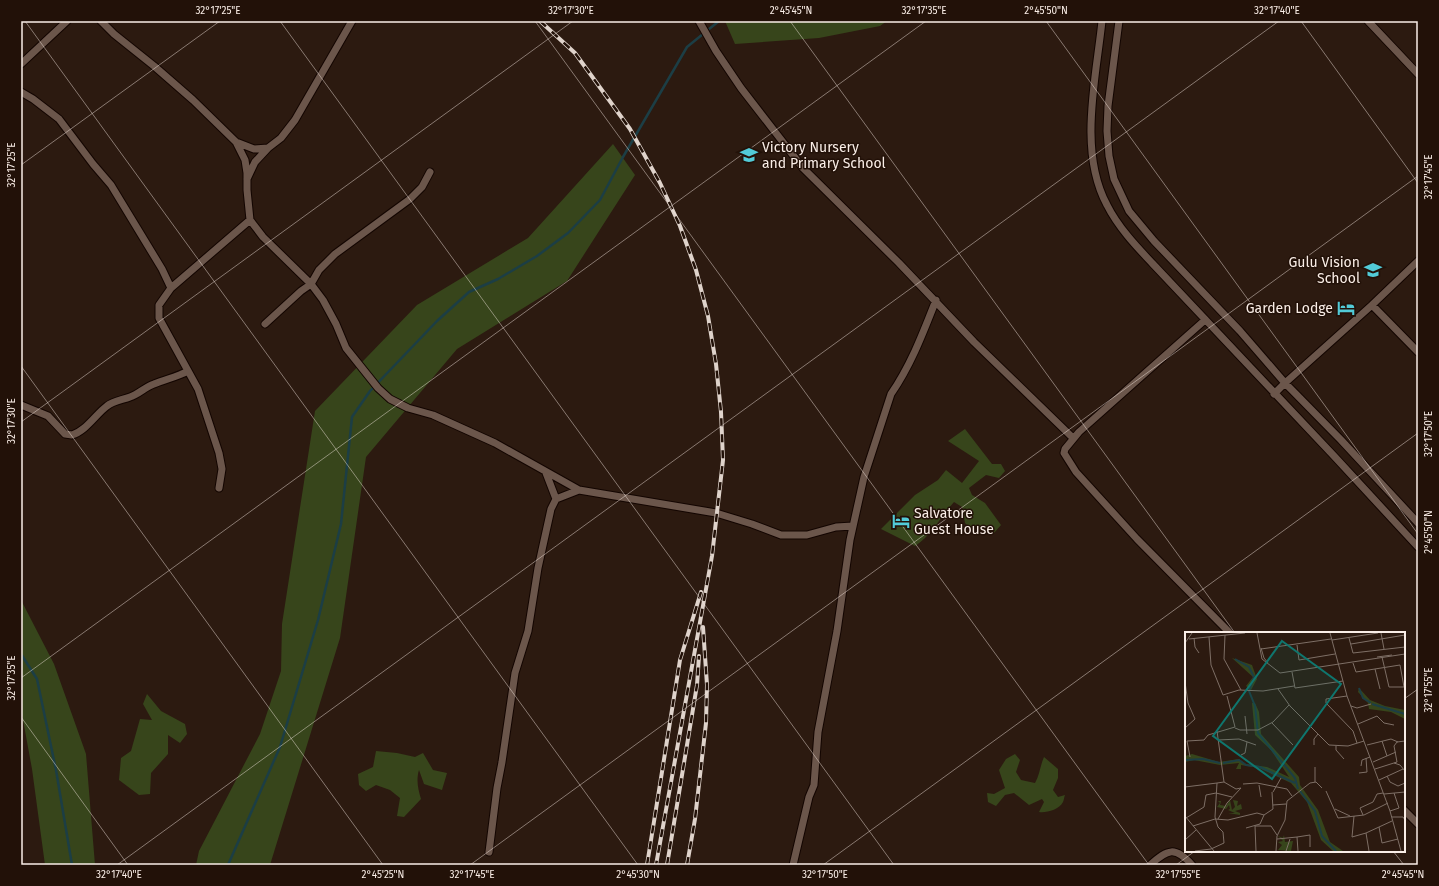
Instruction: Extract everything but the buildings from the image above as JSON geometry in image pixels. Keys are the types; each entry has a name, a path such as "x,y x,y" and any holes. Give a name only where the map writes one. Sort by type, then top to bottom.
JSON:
{"street":[{"path":"21,64 67,21"},
{"path":"101,21 114,34 193,100 236,142 245,160 250,220 263,237 311,284 323,300 336,324 346,348 378,388 390,399 408,408 433,415 495,443 578,490 716,513 781,535 807,535 836,527 853,526"},
{"path":"247,179 255,162 268,148 281,138 294,120 352,21"},
{"path":"699,21 716,51 741,88 803,168 936,300 988,355 1073,438"},
{"path":"1102,21 1092,112 1091,140 1098,183 1107,205 1126,234 1418,547"},
{"path":"1119,21 1108,106 1107,131 1112,171 1122,199 1129,211 1139,224 1240,331 1285,383 1341,440 1418,523"},
{"path":"1368,21 1418,74"},
{"path":"21,92 33,99 59,119 110,185 162,269 171,288"},
{"path":"236,142 254,149 268,148"},
{"path":"265,324 301,291 311,284 319,270 335,254 410,199 422,187 430,172"},
{"path":"219,488 222,468 220,453 198,389 159,318 159,305 171,288 250,220"},
{"path":"1274,394 1418,261"},
{"path":"793,865 809,797 814,785 818,732 837,631 850,540 864,477 891,394 899,383 921,340 936,300"},
{"path":"1372,305 1418,352"},
{"path":"1205,320 1073,438 1065,449 1064,453 1076,472 1137,539 1229,632"},
{"path":"21,405 48,416 66,434 72,435 113,402 130,397 152,384 178,376 188,371"},
{"path":"546,473 556,499"},
{"path":"489,852 497,788 515,673 528,631 538,568 551,509 556,499 578,490"},
{"path":"1405,811 1418,824"},
{"path":"1150,865 1168,852 1174,851 1180,854 1192,865"}],"green space":[{"path":"725,21 887,21 880,26 819,38 735,44"},
{"path":"613,144 635,175 567,281 457,349 366,457 340,638 270,865 196,865 199,851 260,734 281,671 282,624 315,411 417,305 528,238"},
{"path":"965,429 992,464 1001,464 1005,471 999,478 986,475 969,488 972,495 985,503 1001,525 994,533 984,525 975,533 965,523 962,507 954,502 931,531 915,546 881,529 915,495 938,480 946,470 962,483 979,461 948,441"},
{"path":"21,600 54,664 86,754 95,865 45,865 32,769 21,709"},
{"path":"147,694 161,711 185,724 187,734 180,743 168,735 168,754 151,773 150,794 139,795 119,780 121,758 131,751 140,719 152,720 143,704"},
{"path":"376,751 397,753 415,757 423,753 433,770 447,773 442,790 424,784 419,770 418,784 421,799 404,817 397,816 400,798 390,790 376,785 366,791 359,785 358,774 373,767"},
{"path":"1015,754 1020,760 1016,772 1021,780 1035,783 1044,757 1058,769 1058,778 1053,790 1058,797 1065,795 1063,802 1059,807 1045,812 1039,812 1044,802 1042,799 1029,805 1014,793 1005,795 996,806 988,802 987,793 994,794 1005,788 999,770 1006,759"}],"waterway":[{"path":"228,865 280,747 318,620 341,524 352,417 370,391 437,321 469,292 498,279 537,256 568,233 600,200 623,157 687,47 719,21"},
{"path":"21,654 37,679 56,770 72,865"}],"railway":[{"path":"540,21 575,53 630,129 660,183 680,226 696,270 708,316 716,364 721,412 723,460 712,556 656,865"},
{"path":"647,865 680,660 701,592"},
{"path":"687,865 695,819 706,723 707,685 703,627"},
{"path":"667,865 697,685 699,656"}],"place":[{"name":"Victory Nursery and Primary School","path":"749,155"},
{"name":"Gulu Vision School","path":"1373,270"},
{"name":"Garden Lodge","path":"1346,308"},
{"name":"Salvatore Guest House","path":"901,521"}]}
